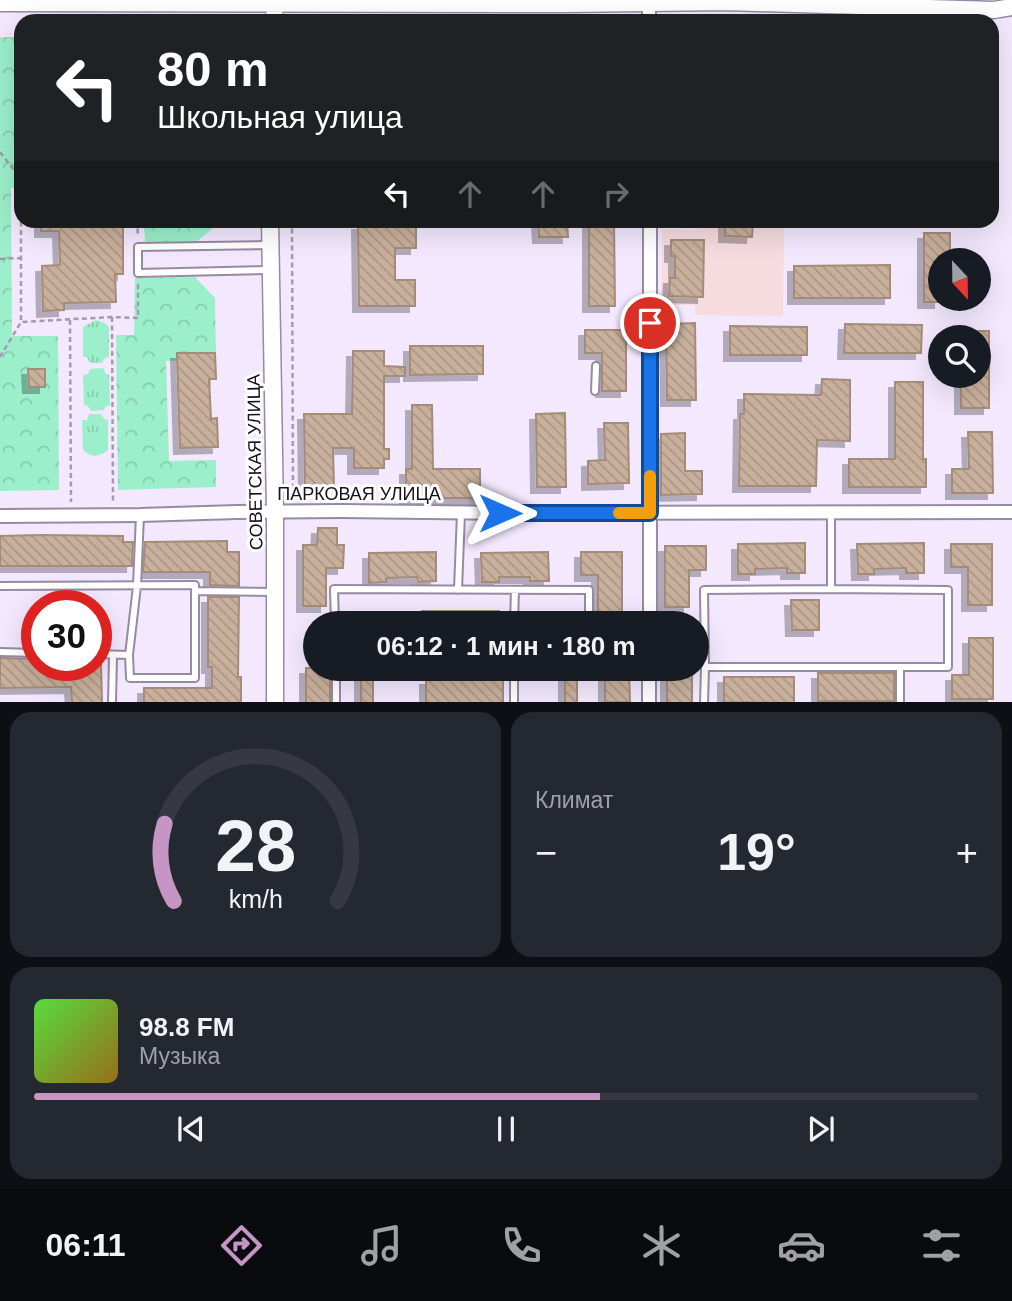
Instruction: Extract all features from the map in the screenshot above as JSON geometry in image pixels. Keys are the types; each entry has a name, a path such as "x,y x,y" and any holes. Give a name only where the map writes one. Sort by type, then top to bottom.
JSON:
{"main road":[{"path":"0,4 726,1 994,10 1012,5 1007,0"},
{"name":"СОВЕТСКАЯ УЛИЦА","path":"270,228 276,592 275,702"}],"street":[{"path":"649,2 649,14"},
{"path":"650,228 650,611"},
{"name":"ПАРКОВАЯ УЛИЦА","path":"0,516 293,511 1012,512"},
{"path":"649,681 649,702"}],"lane":[{"path":"270,245 138,247 138,273 270,270"},
{"path":"596,366 596,391"},
{"path":"831,512 831,589"},
{"path":"458,590 461,513"},
{"path":"0,586 137,586 195,585 195,678 130,678 129,654 137,586 140,515"},
{"path":"335,611 334,589 589,590 589,611"},
{"path":"514,611 515,590"},
{"path":"704,611 704,590 948,590 948,667 709,667"},
{"path":"195,591 276,592"},
{"path":"0,652 21,653"},
{"path":"112,702 113,655 129,654"},
{"path":"900,702 901,667"},
{"path":"336,681 336,702"},
{"path":"514,681 514,702"},
{"path":"704,702 705,681"}],"path":[{"path":"0,152 14,170"},
{"path":"0,357 21,322 21,228"},
{"path":"137,228 138,247"},
{"path":"292,228 293,511"},
{"path":"0,259 21,258"},
{"path":"21,322 138,318 138,273"},
{"path":"112,317 113,515"},
{"path":"70,320 71,515"}],"shaded area":[{"path":"784,228 783,316 695,315 695,305 661,305 662,229"}],"green space":[{"path":"0,37 14,37 12,336 58,336 59,490 0,491"},
{"path":"144,228 213,228 196,242 145,242"},
{"path":"195,277 215,298 216,359 166,361 169,461 216,460 216,487 118,490 116,335 134,335 135,278"},
{"path":"96,320 105,323 109,328 109,357 102,363 90,363 87,357 83,357 83,327"},
{"path":"103,368 109,375 110,405 104,410 91,411 84,405 83,375 88,374 90,369"},
{"path":"89,414 101,414 108,420 108,450 98,455 83,450 82,420 87,420"}],"building":[{"path":"41,228 123,228 123,274 115,274 116,302 64,303 64,310 43,311 42,266 60,265 59,231 41,231"},
{"path":"358,228 416,228 416,248 395,248 395,280 415,280 415,306 359,306"},
{"path":"538,228 567,228 568,237 539,237"},
{"path":"589,228 614,228 615,306 589,306"},
{"path":"725,228 753,228 752,237 725,236"},
{"path":"924,233 950,233 950,248 928,248 928,302 924,302"},
{"path":"671,240 704,240 703,297 669,296 670,278 675,278 675,256 671,256"},
{"path":"890,265 890,298 794,298 794,266"},
{"path":"695,323 696,400 667,400 666,324"},
{"path":"845,324 922,325 921,353 844,353"},
{"path":"730,326 807,327 807,355 730,355"},
{"path":"585,330 626,330 626,391 602,391 602,353 585,353"},
{"path":"410,346 483,346 483,374 410,375"},
{"path":"353,351 384,351 384,366 405,367 405,376 384,376 384,449 389,449 389,459 384,459 384,468 354,468 354,448 333,448 334,488 305,488 304,414 352,414"},
{"path":"177,353 215,353 216,379 209,379 211,419 217,418 218,447 180,448"},
{"path":"28,369 45,369 45,387 29,387"},
{"path":"822,379 850,380 850,441 817,440 816,486 739,486 740,414 744,414 744,394 821,395"},
{"path":"895,382 923,382 923,459 926,459 926,487 849,487 849,459 895,459"},
{"path":"961,388 989,388 989,408 961,408"},
{"path":"412,405 432,405 433,469 480,469 480,498 406,498 406,469 412,469"},
{"path":"565,413 566,487 537,487 536,414"},
{"path":"604,423 628,423 629,483 588,484 588,461 605,460"},
{"path":"968,432 992,432 993,493 952,493 952,469 969,469"},
{"path":"685,433 685,471 702,471 702,494 661,495 661,434"},
{"path":"318,528 337,528 337,545 344,545 343,568 326,568 326,606 303,606 303,545 317,545"},
{"path":"0,536 123,536 123,542 133,542 132,566 0,566"},
{"path":"227,541 227,552 239,552 239,586 210,585 210,572 143,572 145,542"},
{"path":"805,543 805,573 787,573 787,568 755,569 755,574 738,574 738,544"},
{"path":"924,543 924,573 906,573 906,568 874,569 874,574 858,574 857,544"},
{"path":"951,544 992,544 992,605 968,605 968,567 951,567"},
{"path":"665,546 706,546 706,570 689,570 689,607 665,607"},
{"path":"436,552 436,581 418,582 417,577 386,578 386,582 369,583 369,553"},
{"path":"548,552 549,581 530,581 530,577 499,577 499,582 482,582 481,553"},
{"path":"581,552 622,552 622,611 598,611 598,575 581,575"},
{"path":"208,597 239,597 238,677 241,677 241,702 144,702 144,688 212,688 212,667 208,667"},
{"path":"791,600 819,600 819,630 792,630"},
{"path":"969,638 993,638 993,699 952,699 952,675 969,675"},
{"path":"0,658 21,659 21,681 101,681 102,702 72,702 71,687 0,688"},
{"path":"818,673 894,673 894,701 818,701"},
{"path":"724,677 794,677 794,702 724,702"},
{"path":"306,681 330,681 330,702 306,702"},
{"path":"361,681 373,681 373,702 361,702"},
{"path":"426,681 503,681 503,702 426,702"},
{"path":"565,681 577,681 577,702 565,702"},
{"path":"605,681 629,681 630,702 605,702"},
{"path":"667,681 692,681 692,702 667,702"}],"slow traffic":[{"path":"619,513 650,513 650,476"}],"route":[{"path":"500,513 650,513 650,323"}]}
